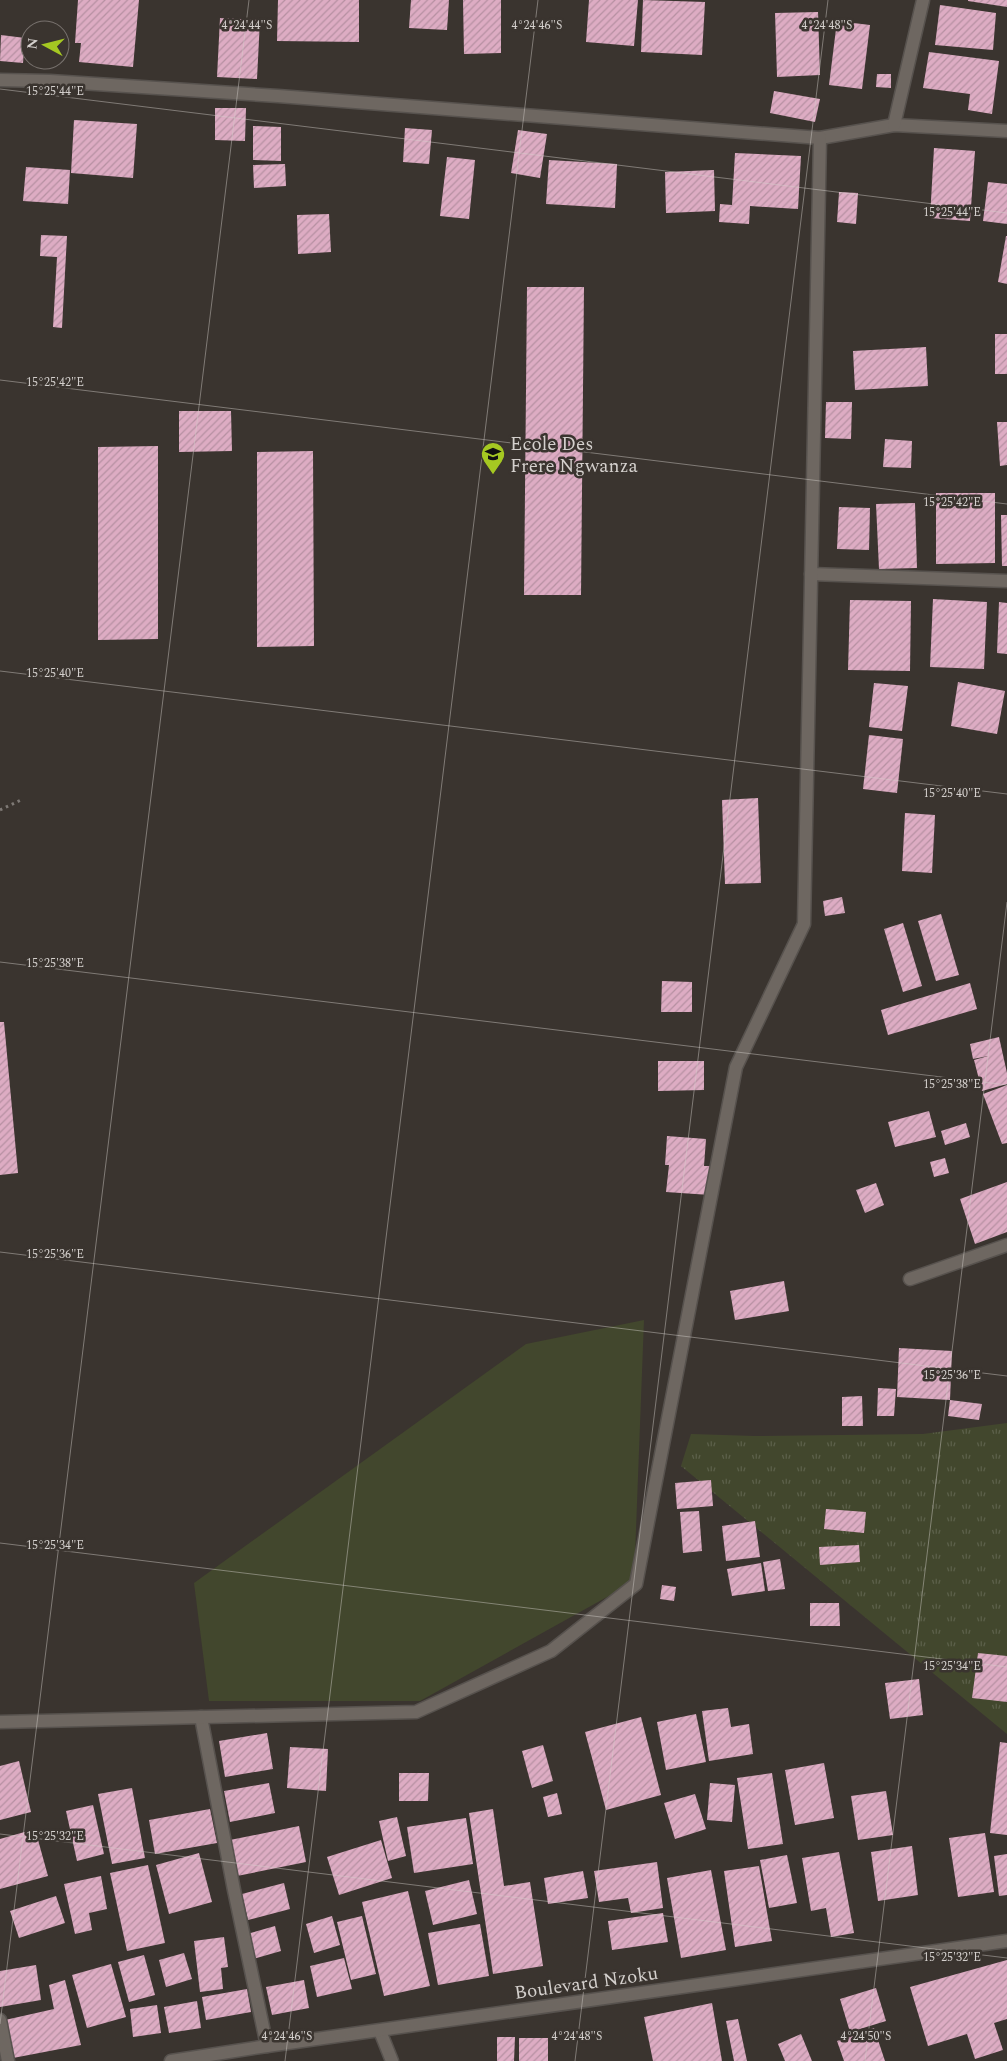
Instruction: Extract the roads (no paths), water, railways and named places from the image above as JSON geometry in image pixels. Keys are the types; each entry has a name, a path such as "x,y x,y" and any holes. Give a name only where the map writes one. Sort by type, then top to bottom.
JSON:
{"street":[{"path":"894,125 923,0"},
{"path":"0,80 278,96 820,138 894,125 1007,131"},
{"path":"0,1722 416,1712 551,1651 636,1584 736,1067 804,924 820,138"},
{"path":"811,574 1007,581"},
{"path":"910,1279 1007,1245"},
{"path":"201,1717 234,1890 267,2046"},
{"name":"Boulevard Nzoku","path":"171,2061 1007,1941"},
{"path":"0,2020 8,2061"},
{"path":"380,2031 392,2061"}],"place":[{"name":"Ecole Des Frere Ngwanza","path":"493,475"}]}
